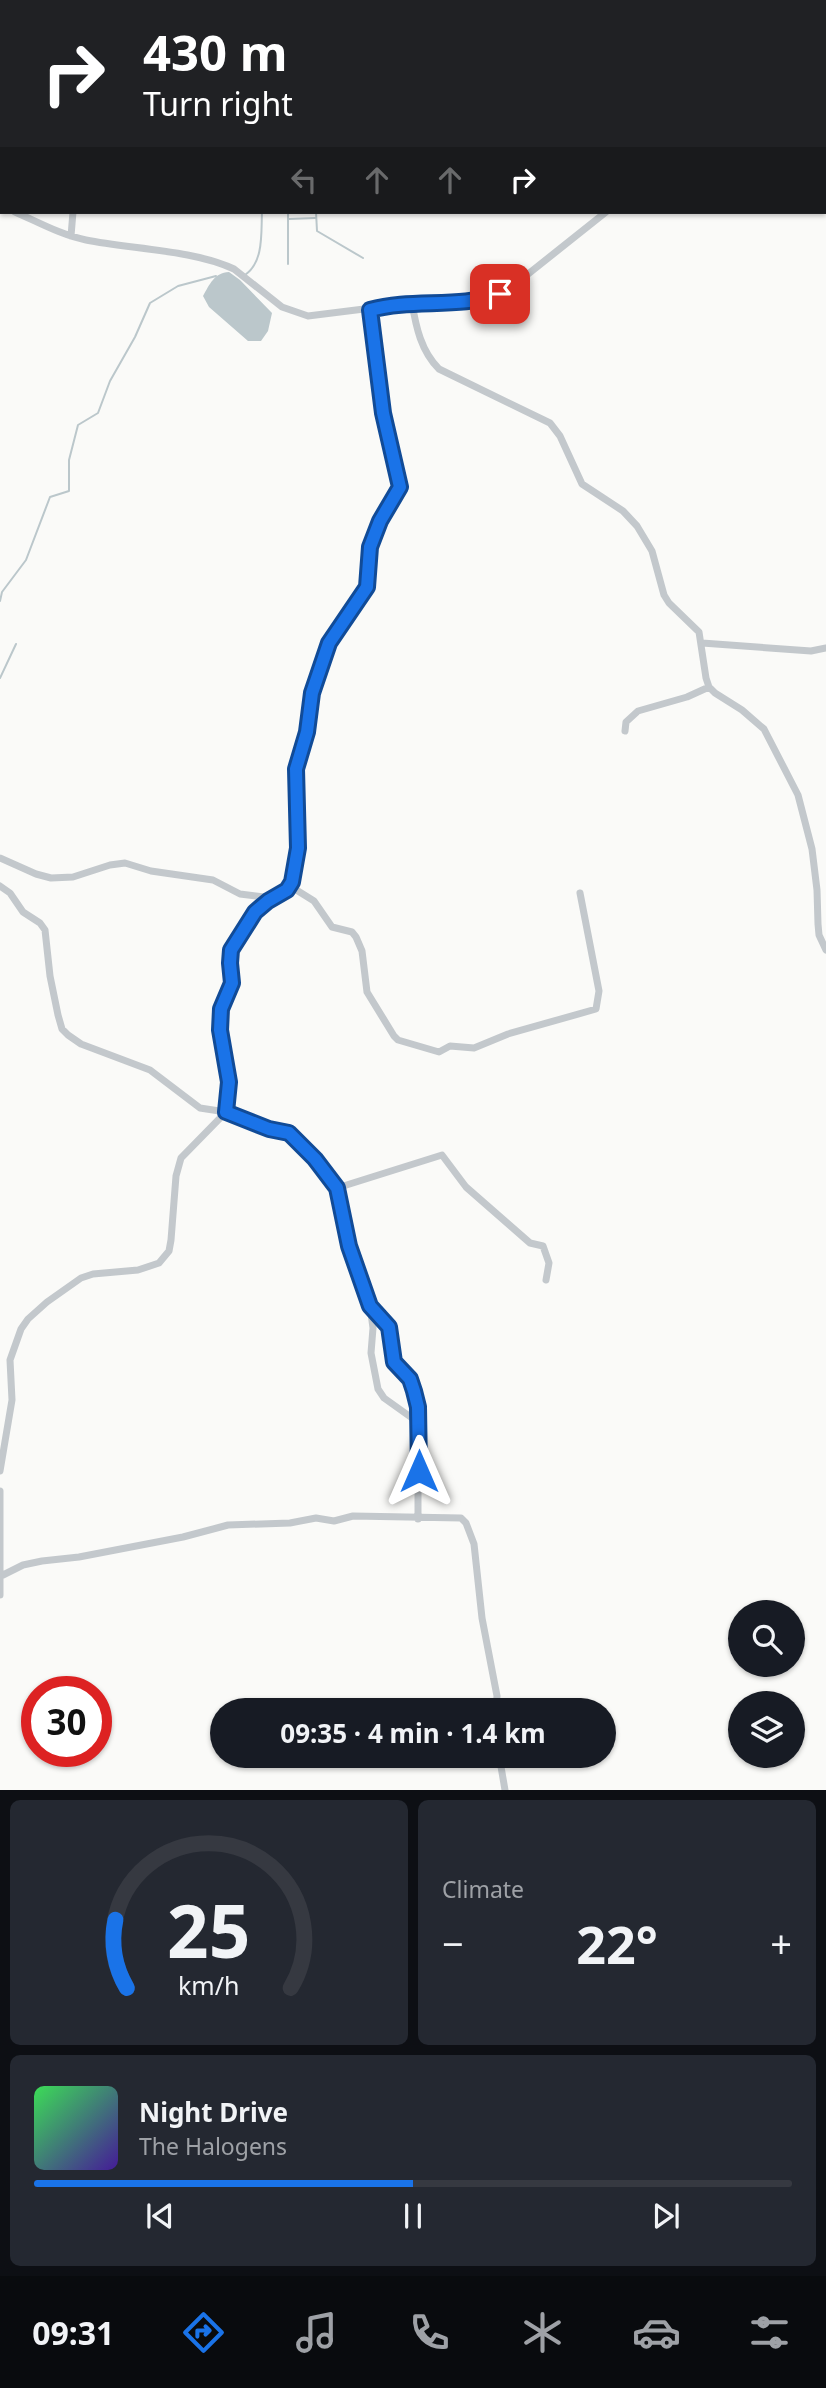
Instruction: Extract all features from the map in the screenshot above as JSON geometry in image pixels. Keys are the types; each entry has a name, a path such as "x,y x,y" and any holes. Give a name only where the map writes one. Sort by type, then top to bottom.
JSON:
{"street":[{"path":"20,214 71,236 226,265 270,300 288,310 301,315 322,316 412,303 471,303 500,294 603,214"},
{"path":"71,236 73,214"},
{"path":"412,303 422,345 431,362 439,369 555,428 582,484 623,512 637,526 652,551 664,595 669,603 697,628 709,687 742,710 766,733 798,795 813,849 819,935 826,950"},
{"path":"0,1471 12,1400 10,1360 20,1329 47,1302 81,1278 93,1274 138,1270 159,1263 169,1251 176,1176 181,1158 226,1112 229,1082 220,1030 221,1009 232,983 231,950 255,912 290,886 295,873 298,848 296,769 307,732 312,693 329,643 367,587 370,547 380,521 400,487 383,413 370,310"},
{"path":"702,643 806,651 826,648"},
{"path":"625,731 626,722 638,710 687,697 709,687"},
{"path":"0,858 51,878 74,877 125,863 151,871 213,880 234,892 248,896 279,895"},
{"path":"0,886 10,893 23,912 40,923 45,930 58,1015 62,1029 68,1035 80,1044 150,1070 200,1108 226,1112 269,1129 289,1133 315,1159 337,1188 349,1246 370,1306 373,1328 371,1353 380,1394 419,1423"},
{"path":"290,886 314,901 332,927 352,932 356,937 362,951 367,992 394,1036 398,1040 439,1052 450,1046 474,1048 508,1034 596,1009 599,991 580,893"},
{"path":"337,1188 442,1155 466,1187 530,1243 543,1246 549,1264 545,1280"},
{"path":"370,1306 389,1327 393,1359 410,1379 418,1407 418,1519"},
{"path":"0,1491 0,1595"},
{"path":"1,1576 23,1565 42,1560 79,1557 228,1525 290,1523 316,1518 334,1521 353,1516 461,1518 476,1552 479,1600 497,1698"},
{"path":"501,1768 505,1790"}],"shaded area":[{"path":"229,272 272,313 268,331 261,341 248,341 209,307 203,296 216,277"}],"waterway":[{"path":"245,275 256,263 262,214"},
{"path":"288,214 288,264"},
{"path":"316,214 317,231 363,258"},
{"path":"289,219 315,218"},
{"path":"0,601 2,592 26,560 50,497 69,491 69,460 78,425 98,413 110,381 135,337 150,303 178,286 216,276"},
{"path":"0,678 16,644"}],"route":[{"path":"419,1471 419,1423 414,1391 410,1379 394,1362 389,1327 370,1306 366,1297 349,1246 337,1188 315,1159 289,1133 269,1129 226,1112 229,1104 229,1082 220,1041 220,1018 233,979 230,971 231,950 255,912 287,890 294,878 299,807 296,769 306,740 312,693 329,643 367,587 370,547 380,521 400,487 383,413 370,310 412,303 471,303 500,294"}]}
